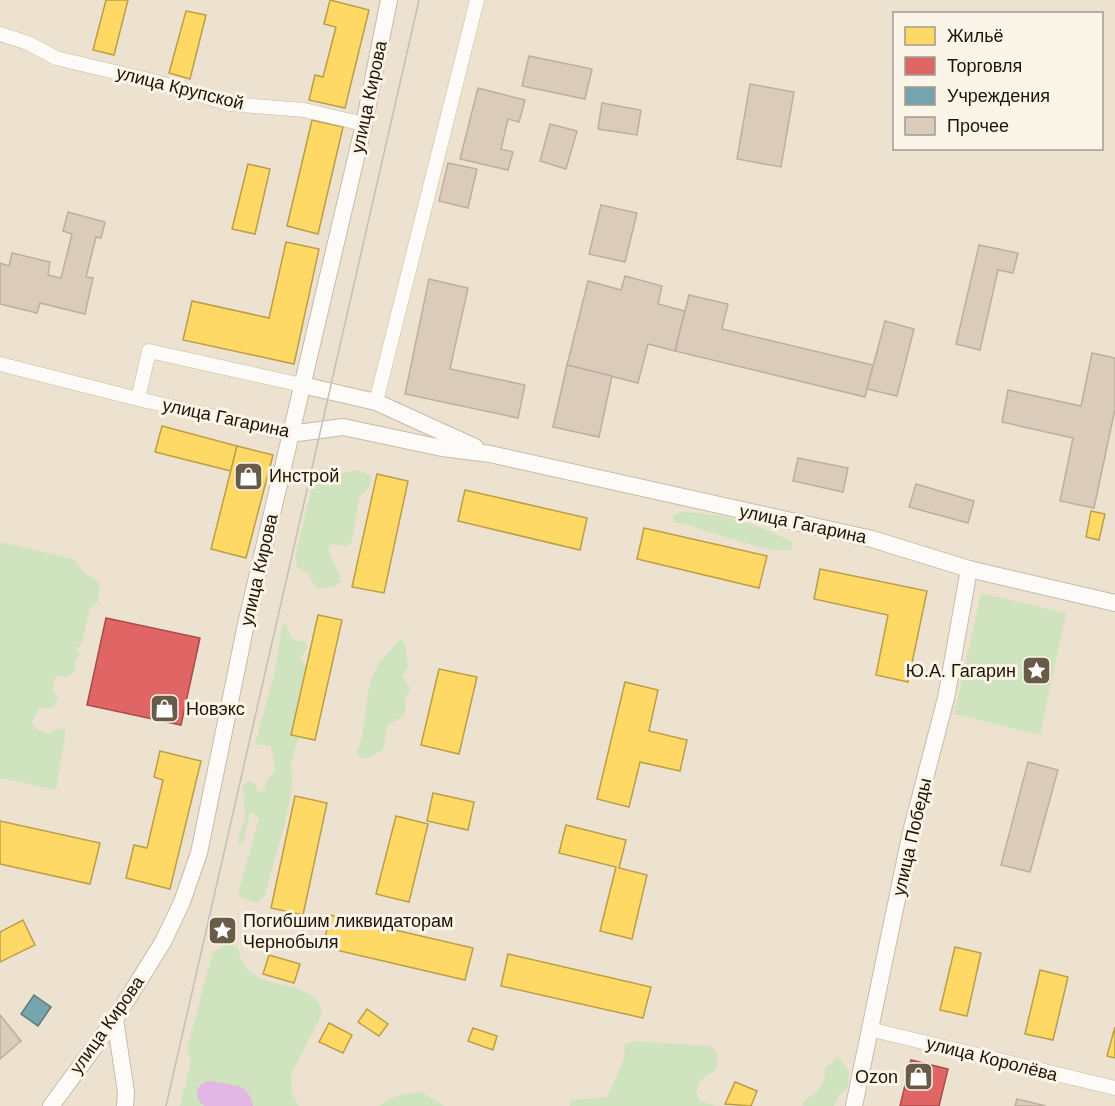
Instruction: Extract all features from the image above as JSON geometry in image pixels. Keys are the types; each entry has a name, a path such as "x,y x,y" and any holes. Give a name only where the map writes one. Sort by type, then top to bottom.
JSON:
{"street":[{"name":"улица Кирова","path":"51,1106 115,1019 163,942 182,902 199,853 246,624 364,124 389,0"},
{"path":"376,402 477,0"},
{"name":"улица Крупской","path":"0,34 28,43 56,58 153,81 230,104 304,110 364,124"},
{"name":"улица Гагарина","path":"138,399 149,351 376,402 490,454"},
{"name":"улица Гагарина","path":"0,364 290,434 343,427 442,448 490,454 872,539 969,569 1115,603"},
{"name":"улица Победы","path":"854,1106 911,832 946,698 969,569"},
{"path":"115,1019 126,1092 125,1106"},
{"name":"улица Королёва","path":"869,1029 1115,1088"}],"green space":[{"path":"334,466 343,473 364,472 371,477 370,486 359,498 352,542 347,546 331,544 328,550 342,581 335,586 317,589 308,574 297,567 295,557 314,479 319,469"},
{"path":"680,512 709,514 752,525 792,542 793,549 784,551 770,549 674,522 673,516"},
{"path":"0,542 74,559 84,572 100,583 98,601 90,609 81,646 76,648 80,654 74,663 76,671 67,677 56,676 52,690 58,696 54,707 39,709 32,721 34,727 46,734 60,728 66,731 56,790 0,778"},
{"path":"981,593 1066,613 1040,735 954,714"},
{"path":"286,624 291,637 305,642 308,647 300,659 307,669 309,696 290,767 291,791 284,829 265,896 257,903 240,897 239,891 259,818 254,813 250,813 244,840 239,845 238,837 245,819 243,785 250,781 256,784 257,792 264,791 266,781 275,771 271,746 255,744 275,671 282,626"},
{"path":"401,638 406,646 408,666 402,678 410,687 409,693 404,697 406,707 403,716 387,726 383,750 361,759 357,752 363,732 371,680 380,661"},
{"path":"230,944 238,948 244,964 253,974 301,990 311,995 319,1003 322,1014 291,1075 292,1092 299,1106 180,1106 191,1062 187,1049 213,951"},
{"path":"635,1041 710,1046 717,1053 717,1068 700,1081 696,1093 700,1101 717,1106 570,1106 571,1100 607,1097 624,1059 625,1044"},
{"path":"837,1056 849,1071 848,1087 839,1095 834,1106 803,1106 804,1101 819,1088 824,1080 825,1069"},
{"path":"421,1092 445,1106 380,1106 399,1095"}],"building: Жильё":[{"path":"106,0 128,0 114,55 93,50"},
{"path":"330,0 369,10 345,108 309,100 315,75 323,77 336,27 324,24"},
{"path":"186,11 206,15 190,79 169,73"},
{"path":"312,120 343,127 318,234 287,226"},
{"path":"248,164 270,169 255,234 232,229"},
{"path":"286,242 319,249 294,364 183,340 192,301 269,318"},
{"path":"162,426 237,446 231,471 155,452"},
{"path":"237,446 273,455 246,558 211,549"},
{"path":"377,474 408,481 384,593 352,587"},
{"path":"465,490 587,518 580,550 458,521"},
{"path":"1091,511 1105,514 1099,540 1086,537"},
{"path":"644,528 767,556 759,588 637,559"},
{"path":"820,569 927,591 908,682 876,675 888,615 814,599"},
{"path":"318,615 342,620 315,740 291,735"},
{"path":"439,669 477,677 459,754 421,745"},
{"path":"625,682 658,690 649,731 687,740 680,771 640,762 629,807 597,799"},
{"path":"160,751 201,761 170,889 126,878 134,845 147,848 163,780 154,777"},
{"path":"433,793 474,802 468,830 427,821"},
{"path":"295,796 327,803 303,915 271,908"},
{"path":"396,816 428,824 409,902 376,894"},
{"path":"0,821 100,843 90,884 0,864"},
{"path":"566,825 626,840 619,868 647,875 632,939 600,931 616,867 559,853"},
{"path":"330,915 473,948 465,980 323,947"},
{"path":"23,920 35,945 0,962 0,932"},
{"path":"955,947 981,953 967,1016 940,1010"},
{"path":"508,954 651,987 643,1018 501,986"},
{"path":"269,955 300,964 294,983 263,974"},
{"path":"1040,970 1068,977 1053,1040 1025,1034"},
{"path":"367,1009 388,1024 379,1036 358,1022"},
{"path":"329,1023 352,1035 343,1053 319,1042"},
{"path":"1115,1027 1115,1058 1107,1056"},
{"path":"473,1028 497,1036 493,1050 468,1041"},
{"path":"735,1082 757,1091 751,1106 725,1104"}],"building: Торговля":[{"path":"106,618 200,638 181,725 87,705"},
{"path":"911,1060 948,1069 939,1106 900,1106"}],"building: Учреждения":[{"path":"34,995 51,1007 38,1026 21,1014"}],"building: Прочее":[{"path":"529,56 592,69 585,99 522,86"},
{"path":"750,84 794,92 781,167 737,159"},
{"path":"478,88 525,100 519,122 508,119 501,149 513,152 508,170 460,159"},
{"path":"602,103 641,110 637,135 598,129"},
{"path":"550,124 577,131 566,169 540,161"},
{"path":"448,163 477,169 468,208 439,201"},
{"path":"601,205 637,213 625,262 589,254"},
{"path":"68,212 105,222 101,238 96,237 86,277 93,278 85,314 40,303 37,313 0,304 0,263 9,266 12,253 50,262 48,275 61,278 72,234 63,231"},
{"path":"979,245 1018,253 1013,273 998,270 980,350 956,344"},
{"path":"625,276 662,286 658,304 685,311 675,351 648,344 638,383 567,365 588,281 621,290"},
{"path":"429,279 468,288 450,369 525,385 518,418 405,394"},
{"path":"689,295 728,304 722,329 873,365 865,397 675,351"},
{"path":"885,321 914,329 897,396 867,389"},
{"path":"1092,353 1115,358 1115,409 1094,508 1060,501 1073,438 1002,422 1008,390 1081,406"},
{"path":"567,365 612,376 599,437 553,427"},
{"path":"798,458 848,468 843,492 793,481"},
{"path":"916,484 974,501 968,523 909,507"},
{"path":"1028,762 1058,770 1030,872 1001,865"},
{"path":"0,1015 21,1041 0,1059"},
{"path":"1017,1099 1046,1106 1015,1106"}],"waterway":[{"path":"210,1094 236,1099 240,1106"}],"tram line":[{"path":"166,1106 419,0"}],"place":[{"name":"Инстрой","path":"248,476"},
{"name":"Ю.А. Гагарин","path":"1037,671"},
{"name":"Новэкс","path":"165,709"},
{"name":"Погибшим ликвидаторам Чернобыля","path":"222,931"},
{"name":"Ozon","path":"919,1077"}]}
